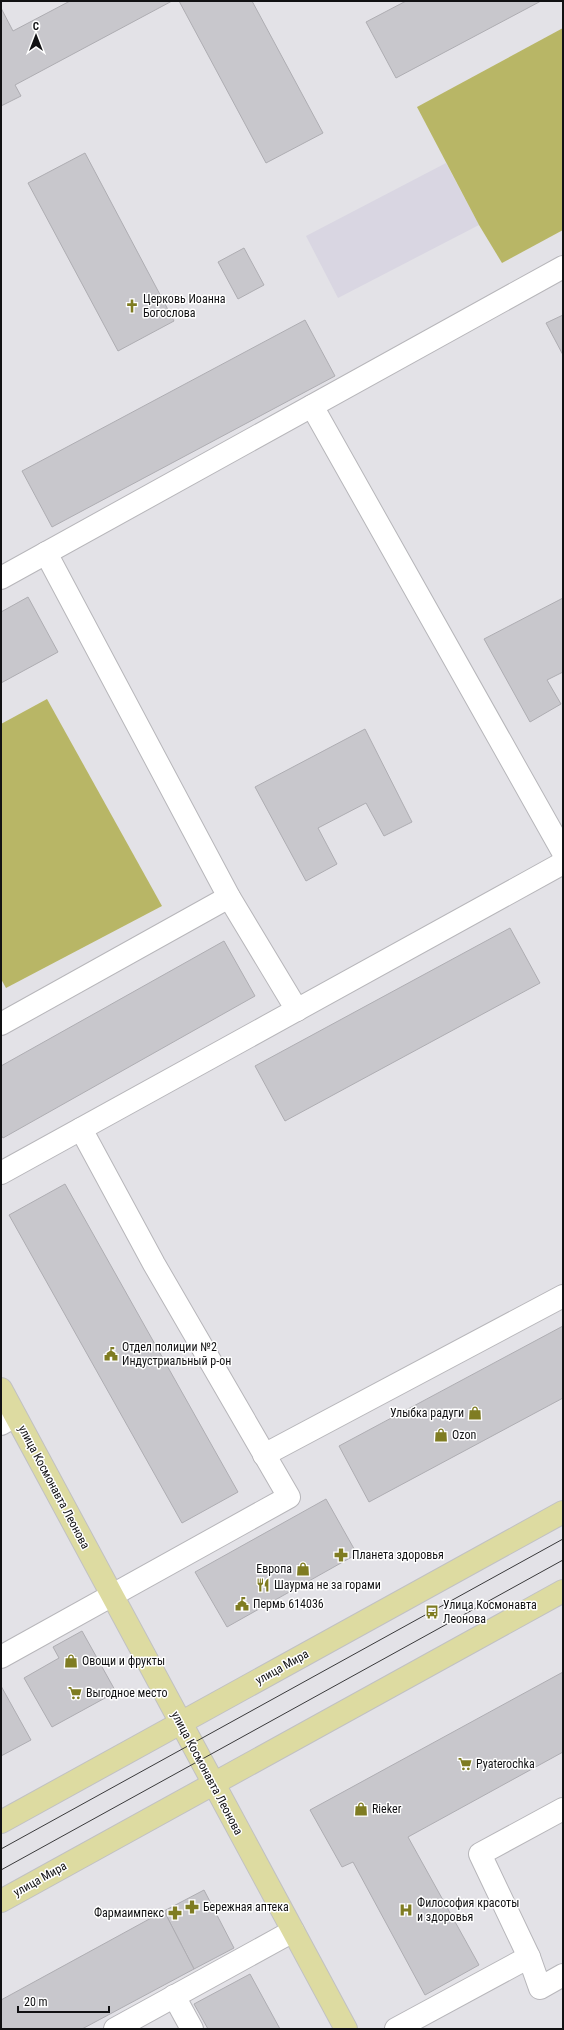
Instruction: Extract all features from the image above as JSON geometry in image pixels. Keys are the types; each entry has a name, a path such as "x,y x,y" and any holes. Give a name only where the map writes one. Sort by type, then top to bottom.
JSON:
{"main road":[{"name":"улица Космонавта Леонова","path":"1,1389 8,1420 111,1594 346,2029"},
{"name":"улица Мира","path":"1,1822 563,1512"},
{"name":"улица Мира","path":"1,1900 563,1591"}],"lane":[{"path":"1,578 563,267"},
{"path":"312,406 563,852"},
{"path":"46,553 230,897 297,1010"},
{"path":"1,1173 563,863"},
{"path":"2,1021 230,897"},
{"path":"1,1657 111,1594 289,1497 154,1264 81,1129"},
{"path":"264,1455 563,1296"},
{"path":"563,1808 480,1854 529,1957 540,1988 563,1975"},
{"path":"115,2029 293,1931"},
{"path":"396,2029 529,1957"},
{"path":"174,1996 192,2029"}],"shaded area":[{"path":"563,28 563,230 502,263 479,225 417,107"},
{"path":"446,163 479,225 338,298 306,236"},
{"path":"47,699 162,906 6,988 1,979 1,724"}],"building":[{"path":"70,1 172,1 15,85 21,96 1,106 1,8 13,31"},
{"path":"179,1 252,1 323,133 266,163"},
{"path":"406,1 541,1 396,78 366,22"},
{"path":"85,153 174,321 118,351 28,183"},
{"path":"244,248 264,285 238,299 218,262"},
{"path":"563,315 563,355 546,323"},
{"path":"305,320 335,376 52,527 22,471"},
{"path":"28,597 58,652 1,683 1,612"},
{"path":"563,598 563,672 547,680 561,704 530,722 484,639"},
{"path":"365,729 412,822 384,836 366,803 318,828 337,864 306,881 255,787"},
{"path":"510,928 540,983 285,1121 255,1066"},
{"path":"224,941 255,996 3,1138 1,1135 1,1066"},
{"path":"65,1184 238,1492 182,1523 9,1215"},
{"path":"563,1326 563,1398 369,1502 339,1446"},
{"path":"326,1499 357,1554 227,1627 195,1572"},
{"path":"82,1631 116,1692 52,1727 24,1678 59,1658 53,1647"},
{"path":"563,1672 563,1752 408,1837 479,1965 425,1995 353,1862 342,1867 310,1810"},
{"path":"1,1686 31,1740 1,1756"},
{"path":"204,1890 234,1948 194,1969 164,1911"},
{"path":"164,1911 194,1969 82,2029 1,2029 1,2000"},
{"path":"250,1974 280,2029 208,2029 194,2004"}],"tram line":[{"path":"1,1849 563,1539"},
{"path":"1,1870 563,1560"}],"place":[{"name":"Церковь Иоанна Богослова","path":"132,306"},
{"name":"Отдел полиции №2 Индустриальный р-он","path":"111,1354"},
{"name":"Улыбка радуги","path":"475,1413"},
{"name":"Ozon","path":"441,1435"},
{"name":"Планета здоровья","path":"341,1555"},
{"name":"Европа","path":"303,1569"},
{"name":"Шаурма не за горами","path":"263,1585"},
{"name":"Пермь 614036","path":"242,1604"},
{"name":"Улица Космонавта Леонова","path":"432,1612"},
{"name":"Овощи и фрукты","path":"71,1661"},
{"name":"Выгодное место","path":"75,1693"},
{"name":"Pyaterochka","path":"465,1764"},
{"name":"Rieker","path":"361,1809"},
{"name":"Бережная аптека","path":"192,1907"},
{"name":"Философия красоты и здоровья","path":"406,1910"},
{"name":"Фармаимпекс","path":"175,1913"}]}
